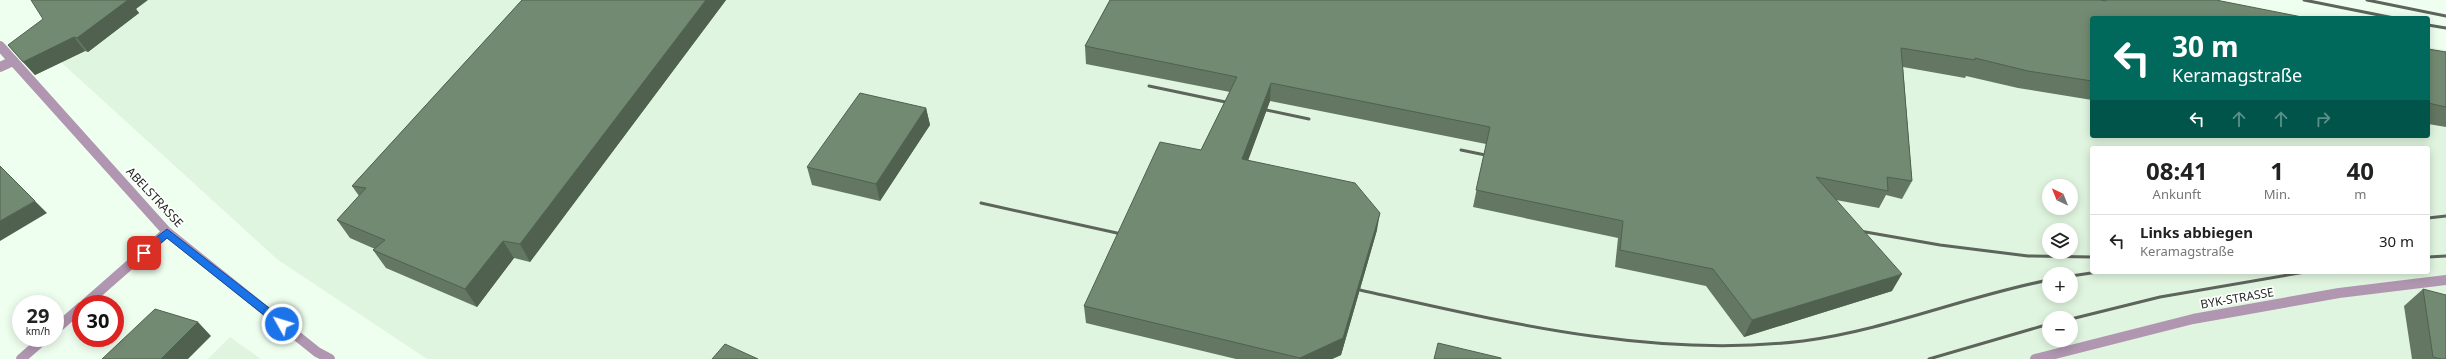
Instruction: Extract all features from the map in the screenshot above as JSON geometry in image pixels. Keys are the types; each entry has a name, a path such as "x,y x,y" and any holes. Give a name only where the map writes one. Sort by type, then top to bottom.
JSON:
{"street":[{"name":"ABELSTRASSE","path":"0,46 167,232 317,352 330,359"},
{"path":"0,67 13,61"},
{"path":"95,295 167,232"},
{"name":"BYK-STRASSE","path":"2035,359 2193,319 2339,293 2446,280"},
{"path":"64,322 72,315"},
{"path":"21,359 35,347"}],"shaded area":[{"path":"82,0 2185,0 2102,16 2090,16 2090,138 2430,138 2430,47 2446,50 2446,359 427,359 278,260 64,65 34,33"},
{"path":"230,337 261,359 208,359"}],"building":[{"path":"31,0 128,0 77,38 74,37 23,62 8,45 43,19"},
{"path":"522,0 706,0 520,244 503,241 465,289 373,250 385,240 337,220 366,188 352,186"},
{"path":"1110,0 2216,0 2297,16 2090,16 2090,81 2028,71 1975,58 1975,60 1901,48 1912,181 1887,177 1888,191 1816,177 1902,274 1752,320 1713,269 1620,250 1623,221 1476,190 1490,127 1271,83 1242,159 1355,183 1380,213 1343,338 1300,358 1084,306 1160,142 1201,150 1237,77 1085,46"},
{"path":"2430,49 2446,52 2446,107 2430,103"},
{"path":"860,93 926,108 876,184 807,167"},
{"path":"0,166 35,201 0,221"},
{"path":"2423,289 2446,295 2446,359 2433,357"},
{"path":"155,309 198,322 161,359 102,359 115,347 124,347 124,338"},
{"path":"1438,343 1501,358 1501,359 1434,359"},
{"path":"725,344 758,359 712,359"}],"railway":[{"path":"2304,0 2384,16"},
{"path":"2367,0 2446,16"},
{"path":"2430,25 2446,28"},
{"path":"1149,86 1235,104"},
{"path":"1257,108 1309,119"},
{"path":"1461,150 1495,157"},
{"path":"981,203 1126,235"},
{"path":"2430,218 2446,216"},
{"path":"1854,230 1940,245 2028,256 2090,257"},
{"path":"2430,257 2446,256"},
{"path":"2078,275 2090,273"},
{"path":"2078,317 2160,297 2293,274"},
{"path":"1360,290 1469,314 1580,334 1635,341 1691,345 1747,345 1803,341 1834,336 2042,282"},
{"path":"1929,359 2042,326"}],"route":[{"path":"144,253 167,232 282,324"}]}
